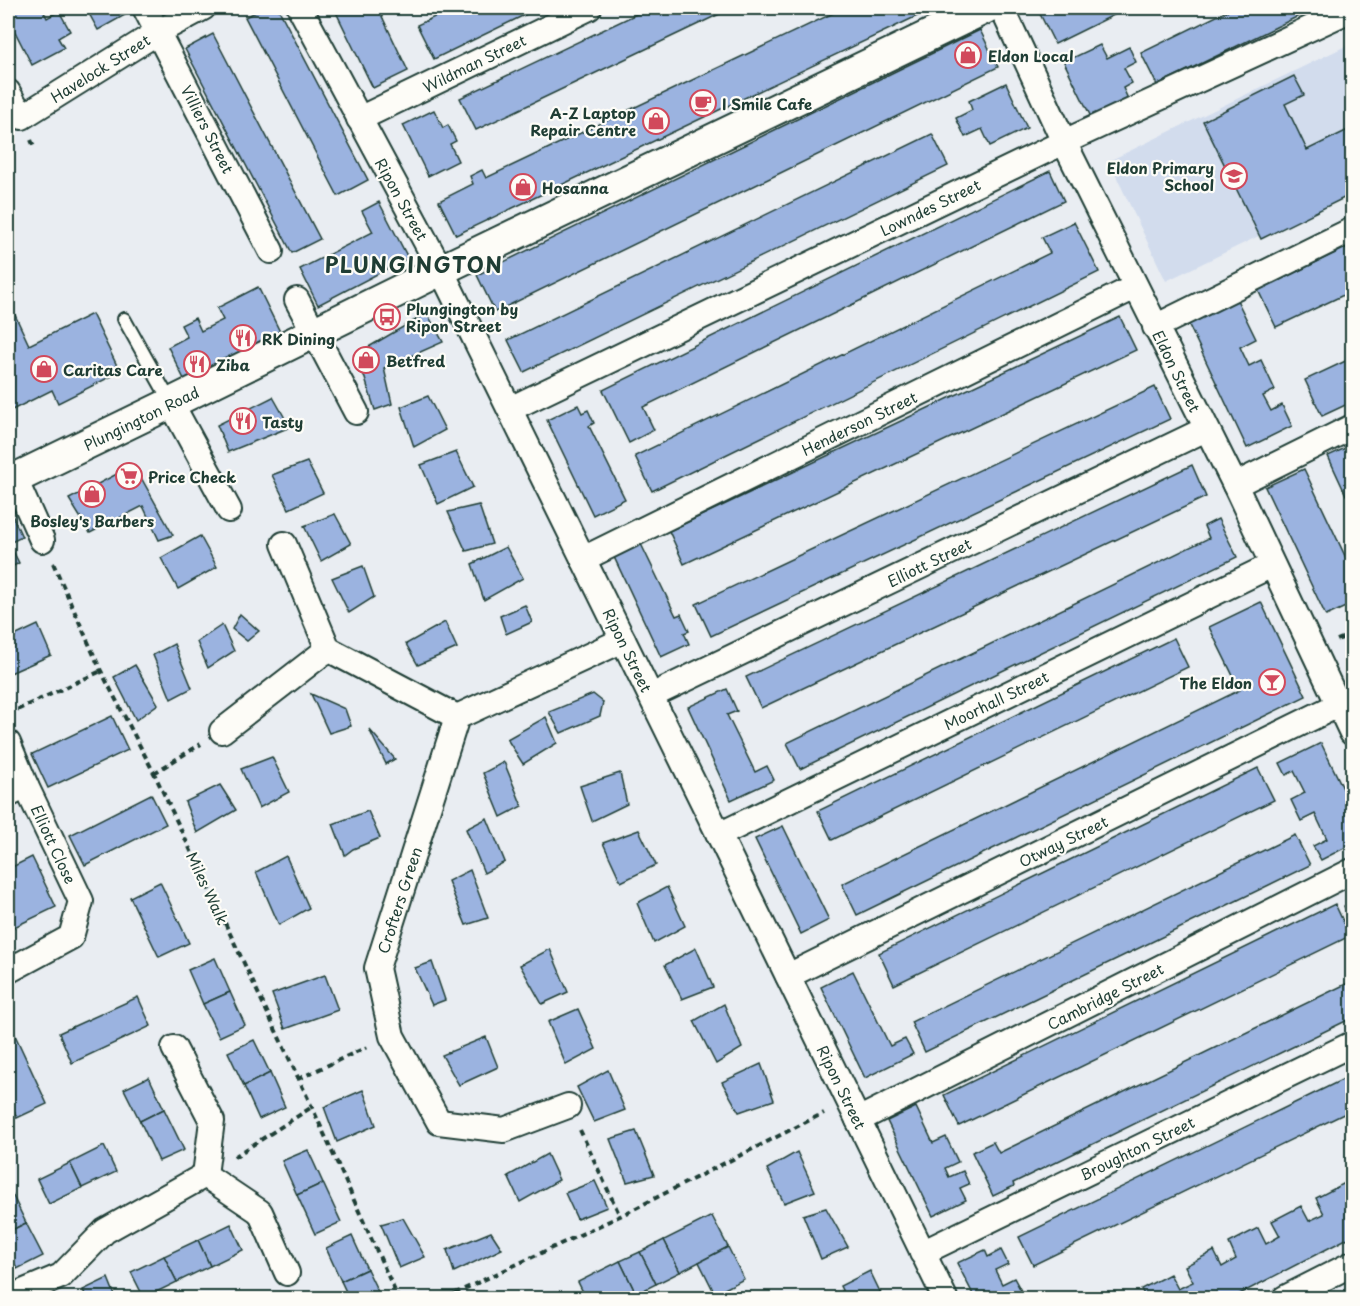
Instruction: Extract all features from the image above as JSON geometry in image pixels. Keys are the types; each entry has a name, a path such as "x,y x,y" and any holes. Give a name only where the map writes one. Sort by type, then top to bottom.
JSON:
{"street":[{"name":"Villiers Street","path":"145,8 271,251"},
{"name":"Havelock Street","path":"8,92 22,117 158,32 203,8"},
{"name":"Ripon Street","path":"300,8 441,270 945,1299"},
{"name":"Wildman Street","path":"359,119 590,8"},
{"name":"Plungington Road","path":"11,480 986,8"},
{"name":"Eldon Street","path":"1002,8 1064,142 1235,485 1353,733"},
{"name":"Lowndes Street","path":"510,409 1064,142 1353,9"},
{"path":"1155,327 1353,230"},
{"name":"Henderson Street","path":"583,560 1135,287"},
{"path":"297,300 356,412"},
{"path":"171,403 229,510"},
{"path":"1235,485 1353,427"},
{"name":"Elliott Street","path":"651,696 1206,429"},
{"path":"11,480 42,540"},
{"path":"284,544 328,649 457,717 623,640"},
{"name":"Moorhall Street","path":"719,835 1272,564"},
{"path":"222,730 328,649"},
{"name":"Otway Street","path":"788,976 1338,705"},
{"name":"Crofters Green","path":"457,717 377,968 392,1035 439,1122 504,1130 568,1106"},
{"name":"Elliott Close","path":"8,743 17,791 81,900 71,937 8,971"},
{"name":"Cambridge Street","path":"854,1110 1353,871"},
{"name":"Broughton Street","path":"922,1253 1353,1044"},
{"path":"174,1048 212,1120 205,1175"},
{"path":"205,1175 260,1212 287,1274"},
{"path":"8,1299 61,1276 105,1231 205,1175"},
{"path":"1285,1299 1353,1264"}],"lane":[{"path":"124,319 171,403"}],"path":[{"name":"Miles Walk","path":"42,540 101,671 154,773 312,1107 398,1299"},
{"path":"8,714 101,671"},
{"path":"154,773 222,730"},
{"path":"298,1079 392,1035"},
{"path":"568,1106 620,1216"},
{"path":"205,1175 312,1107"},
{"path":"445,1299 620,1216 854,1110"}],"shaded area":[{"name":"Eldon Primary School","path":"1352,43 1352,191 1166,281 1109,161"}],"building":[{"path":"8,8 42,8 47,18 59,11 70,31 58,38 64,48 32,65 8,18"},
{"path":"86,8 121,8 125,15 98,30"},
{"path":"264,8 278,8 368,180 338,196 245,17"},
{"path":"334,8 378,8 408,71 373,88"},
{"path":"454,8 539,8 434,59 417,25"},
{"path":"649,8 732,8 476,130 460,98"},
{"path":"844,8 934,8 456,235 439,201 473,184 470,176 482,170 486,178"},
{"path":"1037,8 1128,8 1055,44"},
{"path":"1233,8 1315,8 1157,85 1141,53"},
{"path":"980,30 998,67 495,312 477,275"},
{"path":"213,34 320,239 292,253 185,49"},
{"path":"1100,45 1107,58 1129,47 1136,62 1124,68 1132,83 1123,88 1128,99 1091,117 1064,62"},
{"path":"1294,76 1304,95 1285,104 1307,150 1352,128 1352,194 1261,239 1203,121"},
{"path":"1006,83 1027,128 990,146 982,129 965,137 956,118 972,110 969,101"},
{"path":"434,110 443,128 448,125 456,141 450,144 458,161 428,176 403,125"},
{"path":"932,134 948,166 524,372 508,340"},
{"path":"1050,171 1064,201 643,407 654,430 629,443 603,390"},
{"path":"379,202 408,258 318,305 300,269 373,232 362,211"},
{"path":"1074,222 1099,272 652,491 635,456 1050,253 1042,237"},
{"path":"1352,245 1352,291 1276,327 1258,290"},
{"path":"258,287 282,336 186,383 168,347 187,337 181,325 195,318 201,331 223,320 217,308"},
{"path":"8,300 29,345 92,314 120,372 58,403 52,390 8,412"},
{"path":"1237,300 1256,339 1240,347 1249,366 1261,360 1275,390 1263,396 1271,411 1282,405 1292,426 1247,448 1188,323"},
{"path":"427,313 443,342 384,368 392,404 375,410 361,366 360,352"},
{"path":"1120,317 1136,350 684,564 669,531"},
{"path":"1352,358 1352,402 1322,416 1305,380"},
{"path":"1155,387 1170,419 711,636 696,604"},
{"path":"428,396 445,430 414,447 401,407"},
{"path":"273,397 290,427 228,452 217,425"},
{"path":"578,405 582,413 588,410 594,423 589,426 625,499 593,515 547,420"},
{"path":"1352,445 1352,492 1346,495 1328,456"},
{"path":"456,452 473,487 438,504 421,465"},
{"path":"307,462 323,493 289,509 272,475"},
{"path":"134,465 173,535 159,540 143,506 90,533 69,499"},
{"path":"1192,465 1206,497 761,708 746,677"},
{"path":"1304,469 1348,562 1352,559 1352,604 1326,616 1265,487"},
{"path":"479,505 492,544 466,551 448,512"},
{"path":"8,506 22,537 9,543 19,563 8,569"},
{"path":"335,514 351,544 321,561 304,526"},
{"path":"1218,519 1237,557 800,769 787,743 1209,538 1204,526"},
{"path":"200,536 217,567 178,589 161,558"},
{"path":"641,544 676,616 681,614 689,631 684,633 689,644 661,657 614,557"},
{"path":"506,547 523,578 484,600 472,564"},
{"path":"363,566 374,597 349,613 332,578"},
{"path":"1261,602 1306,696 857,915 842,884 1240,690 1209,627"},
{"path":"525,605 532,622 506,634 500,616"},
{"path":"240,614 259,631 247,641 232,629"},
{"path":"445,622 457,648 418,665 406,644"},
{"path":"38,625 51,655 8,674 8,639"},
{"path":"222,625 234,651 208,668 197,642"},
{"path":"1174,638 1188,667 832,840 818,811"},
{"path":"174,644 192,688 171,699 153,655"},
{"path":"135,665 158,704 136,720 114,677"},
{"path":"727,689 737,711 727,715 755,772 767,766 774,780 731,800 688,707"},
{"path":"311,694 345,709 351,726 329,733"},
{"path":"593,694 603,702 600,716 561,733 549,712"},
{"path":"112,716 128,750 48,788 32,754"},
{"path":"546,717 557,743 523,764 507,739"},
{"path":"369,729 395,759 386,764"},
{"path":"1321,743 1352,807 1352,844 1321,860 1313,846 1327,839 1315,814 1301,821 1291,800 1305,793 1294,771 1286,775 1280,763"},
{"path":"272,757 289,792 259,808 241,769"},
{"path":"504,762 522,806 501,817 483,773"},
{"path":"1258,768 1274,800 894,985 879,953"},
{"path":"620,773 627,804 592,821 580,786"},
{"path":"220,785 236,810 197,833 185,802"},
{"path":"151,794 166,824 85,865 70,835"},
{"path":"368,811 380,838 353,849 345,855 333,824"},
{"path":"487,818 505,862 484,873 466,829"},
{"path":"783,826 829,920 801,934 755,839"},
{"path":"639,830 656,865 621,882 603,843"},
{"path":"1295,835 1310,865 925,1052 911,1022"},
{"path":"286,856 309,908 279,925 256,872"},
{"path":"32,857 56,907 8,930 8,869"},
{"path":"470,870 488,918 466,925 448,881"},
{"path":"160,882 189,943 159,957 130,897"},
{"path":"667,887 685,926 654,943 637,903"},
{"path":"1352,902 1352,924 1344,906"},
{"path":"1335,904 1350,936 959,1126 944,1095"},
{"path":"696,948 713,987 682,999 665,965"},
{"path":"550,949 568,992 542,1004 520,965"},
{"path":"215,958 230,992 203,1004 188,970"},
{"path":"432,962 445,1000 432,1005 415,968"},
{"path":"853,971 890,1046 905,1039 913,1054 865,1078 821,987"},
{"path":"325,975 338,1010 285,1029 272,994"},
{"path":"1352,981 1352,1018 1013,1183 1014,1186 993,1196 972,1152 993,1142 999,1153"},
{"path":"230,992 245,1025 219,1037 203,1004"},
{"path":"138,997 151,1026 72,1063 59,1033"},
{"path":"724,1004 742,1048 716,1064 694,1021"},
{"path":"578,1009 596,1049 566,1065 548,1022"},
{"path":"8,1020 47,1104 17,1118 8,1097"},
{"path":"486,1037 498,1067 459,1085 442,1055"},
{"path":"254,1040 270,1073 244,1086 228,1052"},
{"path":"761,1064 774,1100 739,1112 722,1082"},
{"path":"608,1070 625,1110 594,1122 577,1087"},
{"path":"270,1073 285,1107 259,1119 244,1086"},
{"path":"1352,1075 1352,1110 1033,1265 1019,1237"},
{"path":"149,1077 164,1109 140,1121 124,1089"},
{"path":"363,1090 376,1125 337,1142 324,1107"},
{"path":"916,1107 933,1143 946,1137 958,1162 945,1168 949,1177 963,1171 969,1184 960,1188 966,1200 933,1216 887,1121"},
{"path":"164,1109 184,1150 159,1161 140,1121"},
{"path":"636,1131 654,1175 627,1182 610,1139"},
{"path":"104,1146 116,1172 82,1188 70,1163"},
{"path":"308,1150 323,1183 297,1195 282,1161"},
{"path":"797,1152 815,1191 784,1203 767,1169"},
{"path":"547,1154 559,1180 520,1202 508,1176"},
{"path":"70,1163 82,1188 49,1204 37,1179"},
{"path":"595,1181 607,1207 577,1219 565,1193"},
{"path":"323,1183 341,1222 315,1234 297,1195"},
{"path":"1345,1183 1352,1198 1352,1236 1232,1298 1146,1298 1141,1289 1170,1274 1178,1289 1193,1282 1185,1266 1214,1251 1222,1267 1236,1259 1229,1243 1258,1228 1266,1244 1280,1236 1272,1221 1301,1206 1309,1221 1324,1214 1316,1198"},
{"path":"10,1190 26,1223 8,1232 8,1191"},
{"path":"826,1208 848,1247 821,1259 803,1215"},
{"path":"712,1216 728,1247 680,1272 664,1240"},
{"path":"403,1218 425,1257 399,1268 381,1224"},
{"path":"26,1223 43,1256 17,1269 8,1249 8,1232"},
{"path":"231,1224 243,1250 210,1266 198,1240"},
{"path":"491,1232 502,1249 454,1272 447,1250"},
{"path":"352,1236 367,1269 341,1281 326,1248"},
{"path":"198,1240 210,1266 177,1282 164,1256"},
{"path":"664,1240 680,1272 656,1284 640,1252"},
{"path":"728,1247 744,1279 715,1294 699,1262"},
{"path":"985,1250 988,1257 1001,1250 1008,1264 995,1270 1002,1284 1014,1278 1025,1298 975,1298 957,1263"},
{"path":"640,1252 656,1284 636,1294 620,1261"},
{"path":"164,1256 177,1282 144,1298 131,1272"},
{"path":"620,1261 636,1294 626,1298 586,1298 578,1282"},
{"path":"367,1269 381,1298 349,1298 341,1281"},
{"path":"870,1271 883,1298 846,1298 840,1286"},
{"path":"108,1278 116,1298 87,1298 83,1290"}],"place":[{"name":"Eldon Local","path":"968,55"},
{"name":"I Smile Cafe","path":"703,103"},
{"name":"A-Z Laptop Repair Centre","path":"656,121"},
{"name":"Eldon Primary School","path":"1234,176"},
{"name":"Hosanna","path":"523,187"},
{"name":"Plungington by Ripon Street","path":"387,317"},
{"name":"RK Dining","path":"243,338"},
{"name":"Betfred","path":"366,360"},
{"name":"Ziba","path":"197,364"},
{"name":"Caritas Care","path":"44,369"},
{"name":"Tasty","path":"243,421"},
{"name":"Price Check","path":"129,476"},
{"name":"Bosley's Barbers","path":"92,494"},
{"name":"The Eldon","path":"1272,682"}],"district":[{"name":"PLUNGINGTON","path":"414,264"}]}
